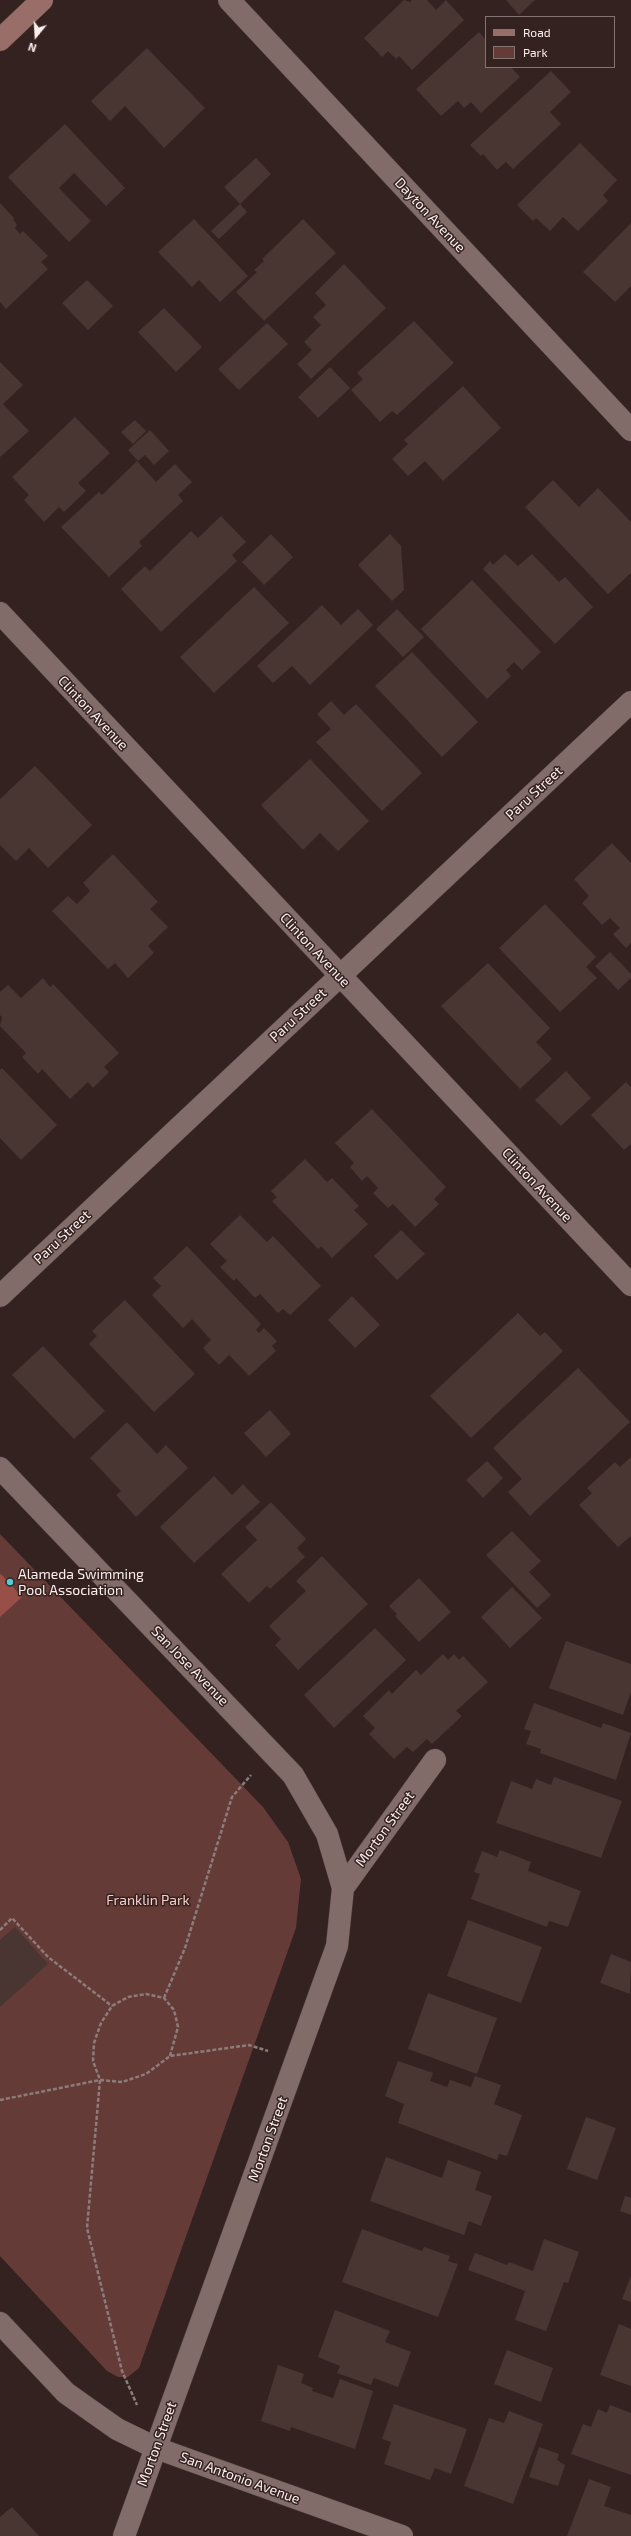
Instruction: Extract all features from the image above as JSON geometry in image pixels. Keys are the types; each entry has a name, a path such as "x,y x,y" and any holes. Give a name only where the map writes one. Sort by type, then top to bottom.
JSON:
{"street":[{"path":"0,40 42,0"},
{"name":"Dayton Avenue","path":"228,0 631,430"},
{"name":"Clinton Avenue","path":"0,613 631,1285"},
{"name":"Paru Street","path":"0,1296 631,702"},
{"name":"San Jose Avenue","path":"0,1468 294,1775 327,1834 342,1888"},
{"name":"Morton Street","path":"124,2536 338,1946 342,1888 435,1760"},
{"name":"San Antonio Avenue","path":"0,2323 66,2393 104,2422 156,2448 402,2536"}],"path":[{"path":"164,1998 185,1948 232,1798 271,1751"},
{"path":"0,1930 12,1918 48,1957 112,2006"},
{"path":"156,2448 122,2371 87,2228 100,2080 93,2061 94,2043 101,2023 112,2006 128,1997 146,1994 164,1998 174,2010 178,2027 170,2056"},
{"path":"0,2100 100,2080 122,2082 146,2074 170,2056 249,2045 296,2061"}],"green space":[{"name":"Franklin Park","path":"0,1534 263,1807 288,1842 301,1879 296,1928 139,2368 128,2377 118,2377 107,2371 0,2256"}],"shaded area":[{"path":"1,1574 22,1597 0,1617 0,1575"}],"building":[{"path":"404,0 410,2 412,0 427,0 436,10 446,0 464,20 412,70 399,56 396,59 388,51 382,57 364,38"},
{"path":"506,0 535,0 519,15"},
{"path":"479,32 485,39 485,68 512,68 520,77 481,113 471,102 464,108 458,101 441,116 416,89"},
{"path":"147,48 205,108 164,148 125,106 110,121 91,101"},
{"path":"551,71 571,92 550,112 561,124 513,169 506,162 497,170 483,154 481,156 470,145"},
{"path":"65,124 125,188 106,206 74,173 59,188 91,221 69,242 8,177"},
{"path":"580,143 617,180 603,195 608,201 578,231 563,217 550,231 536,218 533,221 517,205"},
{"path":"256,158 271,174 240,204 224,187"},
{"path":"0,203 14,218 13,219 17,225 15,228 20,234 23,231 48,256 41,262 48,269 6,309 0,302"},
{"path":"240,204 247,212 219,239 211,231"},
{"path":"194,219 248,276 220,302 199,280 192,287 158,252"},
{"path":"303,219 336,253 264,321 236,292 257,272 254,270 264,261 262,259"},
{"path":"631,223 631,286 615,302 583,272"},
{"path":"344,264 386,308 311,379 297,364 312,350 304,342 321,325 313,317 326,305 315,293"},
{"path":"87,280 113,306 88,330 62,303"},
{"path":"164,308 202,347 176,372 138,332"},
{"path":"414,321 454,363 397,415 392,411 380,422 351,390 363,379 357,373"},
{"path":"267,323 288,344 239,390 218,369"},
{"path":"0,362 23,385 3,404 29,431 0,457"},
{"path":"330,367 350,388 318,418 298,397"},
{"path":"463,386 501,428 443,481 425,461 408,476 392,459 408,444 404,440"},
{"path":"75,417 110,453 78,483 86,491 64,512 59,507 44,522 24,500 29,495 12,477"},
{"path":"135,420 146,431 133,444 121,432"},
{"path":"150,430 169,451 154,465 145,455 138,461 128,450"},
{"path":"137,461 156,482 175,464 192,482 178,495 183,501 139,542 142,546 109,577 61,527 99,492 102,495"},
{"path":"553,480 579,507 598,488 631,522 631,573 608,594 525,507"},
{"path":"221,516 246,542 232,555 237,561 161,632 121,589 145,566 150,571 191,531 198,538"},
{"path":"271,534 293,557 264,585 242,562"},
{"path":"390,534 401,546 404,590 392,601 358,565"},
{"path":"505,554 518,566 532,554 559,582 565,577 593,607 555,644 483,569 490,561 493,565"},
{"path":"472,580 541,652 522,670 514,662 506,670 511,676 487,699 421,629"},
{"path":"254,587 289,623 214,693 180,657"},
{"path":"322,605 341,625 358,609 373,625 310,685 292,666 273,683 257,666"},
{"path":"397,609 424,637 403,657 376,629"},
{"path":"412,652 478,722 442,757 375,686"},
{"path":"331,701 344,715 356,704 422,773 382,811 316,742 331,729 317,714"},
{"path":"310,759 369,821 338,851 320,833 303,850 261,805"},
{"path":"35,766 92,825 48,868 29,848 16,861 0,845 0,799"},
{"path":"612,843 631,863 631,943 626,948 613,934 620,928 610,918 602,925 582,903 589,896 574,879"},
{"path":"113,854 158,902 150,909 168,927 148,946 154,953 128,978 115,963 108,969 52,911 68,896 77,904 90,891 83,883"},
{"path":"545,904 596,957 586,967 597,978 560,1012 499,948"},
{"path":"610,952 631,974 631,978 618,990 595,966"},
{"path":"488,963 550,1028 536,1042 552,1059 520,1089 441,1006"},
{"path":"43,978 50,987 53,984 119,1053 104,1067 109,1072 93,1088 88,1082 70,1099 42,1069 38,1074 22,1057 26,1053 0,1026 2,1017 0,1015 0,992 8,985 21,998"},
{"path":"2,1068 57,1125 21,1160 0,1138 0,1070"},
{"path":"566,1071 591,1098 561,1126 535,1100"},
{"path":"626,1082 631,1087 631,1144 624,1150 591,1115"},
{"path":"372,1109 446,1187 434,1199 439,1204 415,1227 393,1204 388,1208 373,1193 378,1188 367,1176 362,1181 350,1167 354,1163 335,1143"},
{"path":"305,1159 327,1182 332,1178 359,1206 354,1210 368,1224 332,1258 321,1246 318,1249 272,1201 277,1197 271,1191"},
{"path":"240,1215 267,1242 273,1236 321,1286 290,1315 283,1309 278,1313 260,1294 255,1298 236,1278 234,1281 220,1267 227,1261 210,1244"},
{"path":"401,1230 425,1254 397,1280 374,1256"},
{"path":"187,1246 261,1324 256,1330 259,1333 264,1328 277,1341 272,1346 276,1351 249,1376 229,1355 219,1365 203,1348 211,1340 192,1319 183,1328 152,1295 161,1286 153,1278"},
{"path":"352,1296 380,1325 355,1348 328,1320"},
{"path":"125,1300 195,1374 154,1412 89,1344 97,1336 92,1331"},
{"path":"518,1313 540,1336 545,1332 563,1351 471,1438 430,1396"},
{"path":"43,1346 105,1411 74,1439 12,1375"},
{"path":"578,1368 630,1422 530,1516 508,1492 522,1479 493,1448"},
{"path":"270,1410 291,1434 266,1457 244,1433"},
{"path":"127,1422 157,1454 166,1445 188,1468 136,1517 116,1495 121,1491 90,1458"},
{"path":"631,1457 631,1536 618,1547 579,1505 592,1493 587,1488 615,1462 620,1467"},
{"path":"487,1461 503,1478 483,1498 466,1480"},
{"path":"214,1476 232,1495 243,1484 260,1502 194,1563 160,1527"},
{"path":"271,1502 306,1539 297,1548 305,1557 270,1589 267,1586 249,1603 221,1574 257,1540 245,1527"},
{"path":"512,1531 541,1561 529,1572 551,1595 537,1608 486,1555"},
{"path":"322,1556 368,1604 298,1670 275,1645 281,1639 269,1626 306,1591 296,1581"},
{"path":"419,1578 451,1612 419,1642 395,1616 397,1614 389,1606"},
{"path":"512,1587 542,1618 510,1648 481,1617"},
{"path":"375,1628 406,1660 334,1728 304,1695"},
{"path":"566,1641 631,1664 631,1692 623,1715 549,1688"},
{"path":"443,1654 448,1660 454,1654 459,1660 463,1656 488,1682 456,1711 462,1716 432,1744 427,1739 413,1752 407,1747 394,1759 369,1734 375,1728 363,1716 389,1690 392,1694 416,1670 421,1675"},
{"path":"534,1703 601,1728 603,1723 631,1733 616,1780 540,1753 541,1749 526,1744 531,1731 524,1729"},
{"path":"554,1777 622,1801 601,1858 496,1823 511,1781 532,1789 536,1779 551,1785"},
{"path":"500,1850 531,1862 528,1871 581,1891 568,1927 549,1921 547,1927 471,1899 480,1874 474,1872 482,1851 497,1857"},
{"path":"468,1920 542,1947 521,2003 447,1976"},
{"path":"15,1927 48,1964 0,2007 0,1940"},
{"path":"611,1954 631,1962 630,1994 600,1983"},
{"path":"428,1993 497,2018 477,2074 408,2049"},
{"path":"398,2061 433,2073 430,2081 447,2087 450,2080 471,2087 475,2076 501,2085 494,2104 522,2115 507,2156 499,2154 497,2160 398,2123 404,2104 385,2096"},
{"path":"586,2117 616,2128 597,2180 567,2169"},
{"path":"386,2157 442,2178 448,2160 481,2172 475,2190 492,2196 481,2226 469,2221 464,2235 370,2201"},
{"path":"625,2196 631,2198 631,2215 620,2211"},
{"path":"362,2229 422,2251 424,2247 450,2256 448,2261 458,2264 438,2317 342,2282"},
{"path":"544,2239 579,2252 568,2283 564,2282 546,2331 515,2320 525,2291 468,2270 475,2253 507,2265 509,2262 533,2271"},
{"path":"631,2276 631,2302 622,2299"},
{"path":"335,2310 390,2331 385,2342 411,2352 398,2387 374,2378 371,2385 337,2373 340,2366 318,2357"},
{"path":"619,2324 631,2329 631,2386 600,2375"},
{"path":"507,2350 553,2368 541,2402 494,2384"},
{"path":"278,2365 304,2374 301,2383 313,2388 312,2391 333,2398 340,2379 373,2391 355,2449 291,2427 290,2431 261,2421"},
{"path":"394,2404 467,2429 451,2474 435,2468 430,2480 384,2464 391,2442 382,2439"},
{"path":"610,2405 631,2413 631,2475 571,2454 583,2424 591,2427 598,2409 607,2413"},
{"path":"509,2411 543,2424 513,2504 464,2486 489,2418 504,2423"},
{"path":"539,2447 559,2454 557,2460 565,2465 558,2486 529,2477"},
{"path":"589,2479 611,2487 604,2506 631,2515 631,2536 567,2536"},
{"path":"12,2507 39,2536 0,2536 0,2517"}],"place":[{"name":"Alameda Swimming Pool Association","path":"10,1582"}]}
